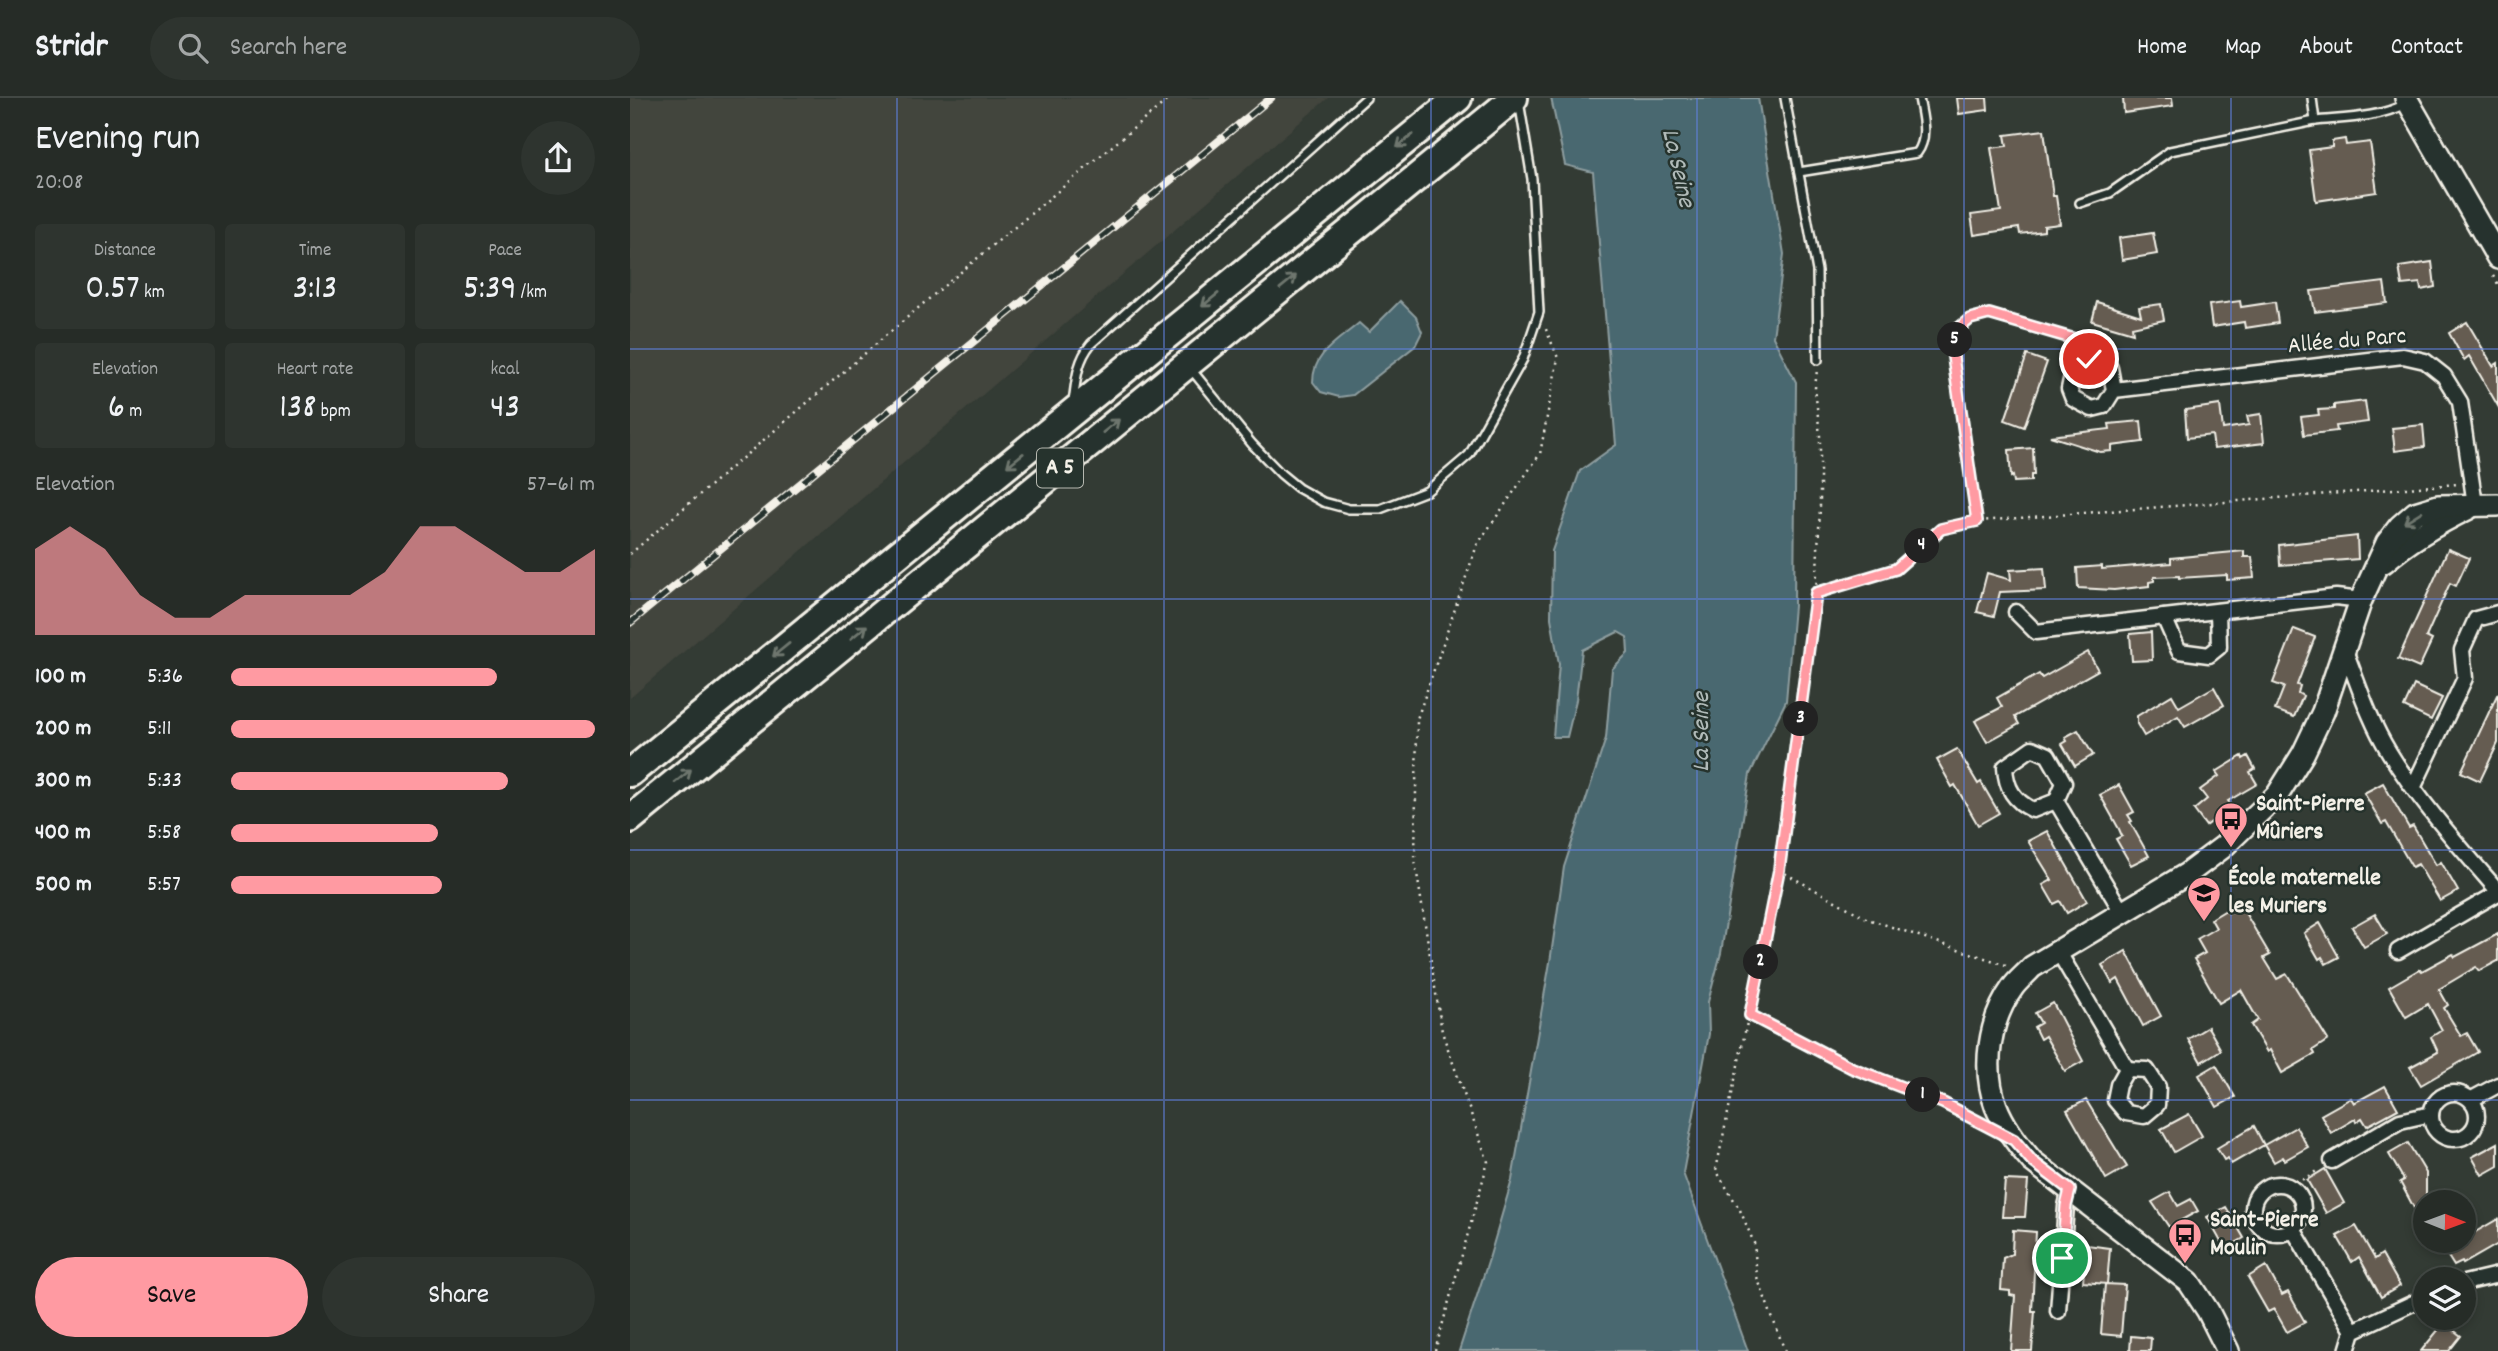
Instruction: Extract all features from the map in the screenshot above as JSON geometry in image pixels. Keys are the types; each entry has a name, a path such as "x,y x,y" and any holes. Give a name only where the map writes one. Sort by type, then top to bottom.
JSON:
{"highway":[{"name":"A 5","path":"630,773 1458,98"},
{"name":"A 5","path":"630,819 1516,98"}],"street":[{"path":"2407,100 2498,258"},
{"name":"Allée du Parc","path":"2089,359 2074,366 2069,389 2073,399 2092,409 2104,406 2114,390 2403,356 2425,360 2444,376 2460,402 2475,505"},
{"path":"2089,359 2110,369 2114,390"},
{"path":"2228,1351 2208,1311 2189,1282 2032,1161 2014,1140 1996,1107 1988,1070 1991,1041 1999,1012 2013,986 2032,967 2187,874 2214,854 2278,794 2303,754 2323,712 2361,600 2377,568 2432,526 2475,505 2498,505"},
{"path":"2016,612 2036,632 2336,597 2361,600"},
{"path":"2164,617 2179,651 2209,655 2219,647 2218,611"},
{"path":"2414,786 2465,678 2462,650 2476,618 2498,614"},
{"path":"2344,647 2367,707 2389,751 2454,840 2498,892 2398,951"},
{"path":"2032,748 2048,755 2064,783 2056,801 2033,810 2019,804 2006,783 2005,767 2032,748"},
{"path":"2056,801 2123,912"},
{"path":"2059,951 2127,1069"},
{"path":"2472,1099 2498,1085"},
{"path":"2460,1092 2472,1099 2477,1110 2477,1121 2472,1131 2462,1138 2451,1139 2440,1134 2433,1125 2431,1114 2436,1101 2446,1093 2460,1092"},
{"path":"2332,1161 2400,1121 2431,1114"},
{"path":"2281,1184 2290,1187 2299,1195 2303,1207 2301,1219 2293,1228 2285,1233 2275,1233 2259,1224 2254,1215 2254,1206 2256,1196 2263,1189 2281,1184"},
{"path":"2059,1311 2066,1206 2070,1190"},
{"path":"2293,1228 2353,1331 2347,1351"},
{"path":"2476,1280 2498,1275"},
{"path":"2353,1331 2413,1303"}],"lane":[{"path":"1071,414 1078,366 1091,344 1366,98"},
{"path":"1187,364 1252,444 1281,474 1298,488 1323,502 1337,507 1380,509 1427,491 1469,455 1523,359 1539,312 1532,179 1516,98"},
{"path":"1785,98 1817,271 1818,360"},
{"path":"1799,173 1917,153 1922,147 1924,135 1919,98"},
{"path":"2312,98 2315,121"},
{"path":"2080,203 2110,193 2171,151 2315,121 2375,114 2396,109 2407,100"}],"path":[{"path":"630,554 944,286 1170,98"},
{"path":"1435,1351 1488,1163 1442,1032 1415,861 1417,719 1477,545 1540,454 1558,358 1539,312"},
{"path":"1977,521 1952,350 1958,329 1970,319 1989,314 2078,340 2089,359"},
{"path":"1785,1351 1757,1277 1754,1243 1740,1210 1716,1170 1779,870 1816,593 1820,495 1820,436 1815,388 1818,360"},
{"path":"1816,593 1896,569 1941,529 1977,521 2472,483"},
{"path":"1779,870 1868,919 2009,966 2023,976"},
{"path":"1750,1015 1852,1068 1943,1103 2014,1140"},
{"path":"2290,1187 2332,1161"}],"shaded area":[{"path":"630,98 1328,98 630,698"}],"water":[{"name":"La Seine","path":"1551,98 1758,98 1784,254 1773,337 1796,382 1794,606 1786,701 1750,774 1721,953 1708,1002 1709,1034 1683,1173 1748,1351 1459,1351 1512,1180 1564,867 1606,738 1612,669 1628,653 1627,637 1618,632 1582,650 1576,700 1567,737 1553,737 1559,664 1551,618 1552,551 1580,471 1616,445 1593,172 1565,165"},
{"path":"1400,301 1416,317 1422,332 1415,346 1353,395 1339,397 1321,392 1313,382 1314,372 1328,348 1359,323 1369,332"}],"building":[{"path":"1957,98 1987,98 1988,110 1959,114"},
{"path":"2123,98 2172,98 2173,106 2124,113"},
{"path":"2044,130 2053,196 2056,196 2060,224 2044,226 2044,231 2020,234 2019,228 1974,235 1971,215 2001,211 1991,148 2007,146 2005,135"},
{"path":"2345,139 2346,145 2370,142 2377,192 2316,201 2309,150 2332,147 2332,141"},
{"path":"2153,233 2157,254 2122,260 2119,238"},
{"path":"2432,262 2435,287 2421,290 2420,283 2402,285 2399,267"},
{"path":"2384,282 2387,303 2315,312 2311,291"},
{"path":"2240,301 2241,307 2275,302 2278,323 2245,328 2244,322 2212,327 2209,305"},
{"path":"2097,302 2141,316 2139,307 2161,304 2164,320 2132,327 2133,333 2092,321"},
{"path":"2467,322 2493,366 2498,363 2498,406 2469,356 2464,360 2449,333"},
{"path":"2027,355 2047,362 2024,427 2005,420"},
{"path":"2365,401 2368,422 2336,426 2337,431 2304,435 2301,417 2319,415 2318,410 2334,409 2334,405"},
{"path":"2220,405 2223,429 2249,425 2247,416 2261,414 2264,443 2214,449 2212,435 2187,438 2185,410"},
{"path":"2141,421 2143,442 2112,446 2112,451 2100,452 2050,436 2110,429 2109,424"},
{"path":"2423,425 2425,447 2395,451 2392,428"},
{"path":"2033,448 2034,475 2031,475 2031,481 2014,482 2013,476 2011,477 2009,450"},
{"path":"2357,536 2358,559 2280,565 2279,545"},
{"path":"2448,549 2469,558 2456,586 2450,583 2426,637 2432,640 2419,668 2398,659"},
{"path":"2244,551 2244,557 2252,557 2254,578 2227,580 2227,575 2154,577 2149,586 2114,590 2078,588 2077,568 2102,566 2102,569 2171,563 2171,558"},
{"path":"2044,568 2046,590 2000,592 1994,616 1977,612 1987,573 2011,580 2010,570"},
{"path":"2294,629 2315,637 2297,685 2300,686 2298,693 2303,696 2294,717 2275,710 2284,687 2273,683"},
{"path":"2151,632 2152,660 2132,661 2130,634"},
{"path":"2088,652 2098,670 2015,717 2019,724 1987,742 1975,721 2002,707 1997,698 2039,674 2042,678"},
{"path":"2414,685 2442,698 2431,720 2404,707"},
{"path":"2214,687 2224,705 2185,727 2178,716 2144,736 2137,724 2137,716 2172,695 2179,707"},
{"path":"2498,693 2498,743 2480,781 2461,772"},
{"path":"2078,730 2093,755 2075,766 2062,744 2067,741 2065,737"},
{"path":"1957,749 1999,813 1978,825 1937,760"},
{"path":"2242,756 2243,759 2248,756 2255,769 2250,772 2257,784 2228,801 2232,806 2206,826 2194,810 2207,799 2200,790 2219,776 2216,772"},
{"path":"2383,783 2409,828 2413,826 2436,865 2441,862 2458,891 2440,901 2418,864 2412,867 2386,822 2382,824 2364,793"},
{"path":"2119,785 2134,812 2128,815 2132,821 2130,822 2149,856 2131,865 2116,839 2122,836 2119,829 2100,795"},
{"path":"2047,831 2087,901 2067,913 2060,901 2054,904 2043,885 2052,880 2028,841"},
{"path":"2241,906 2270,955 2264,958 2277,979 2287,974 2328,1040 2313,1050 2315,1054 2282,1073 2270,1050 2267,1052 2251,1025 2258,1020 2241,990 2219,1003 2194,959 2205,953 2197,939 2216,928 2211,919 2226,910 2228,913"},
{"path":"2375,914 2387,934 2364,947 2352,927"},
{"path":"2320,923 2339,957 2326,964 2322,957 2319,959 2304,933"},
{"path":"2498,934 2498,961 2479,971 2476,967 2439,989 2448,1005 2444,1008 2461,1036 2467,1033 2478,1052 2421,1085 2410,1067 2438,1052 2431,1037 2442,1030 2428,1004 2406,1017 2389,987 2420,969 2422,971 2453,954 2455,957"},
{"path":"2126,951 2161,1016 2143,1026 2118,979 2112,983 2102,965"},
{"path":"2053,1003 2083,1061 2065,1071 2045,1036 2040,1039 2034,1027 2041,1023 2035,1013"},
{"path":"2208,1027 2221,1050 2201,1062 2188,1039"},
{"path":"2216,1065 2235,1097 2217,1107 2199,1075"},
{"path":"2385,1086 2398,1109 2367,1126 2362,1118 2356,1122 2355,1119 2331,1133 2321,1115 2351,1098 2354,1103"},
{"path":"2086,1100 2127,1167 2106,1179 2067,1110"},
{"path":"2189,1114 2202,1136 2174,1152 2161,1129"},
{"path":"2254,1126 2264,1145 2231,1164 2228,1158 2224,1160 2217,1148"},
{"path":"2296,1127 2308,1147 2285,1160 2283,1157 2274,1162 2264,1145"},
{"path":"2408,1143 2426,1173 2426,1190 2413,1190 2413,1206 2400,1182 2404,1180 2389,1154"},
{"path":"2498,1143 2498,1166 2482,1175 2472,1157"},
{"path":"2325,1169 2344,1203 2326,1213 2307,1180"},
{"path":"2005,1180 2028,1181 2025,1217 2002,1217"},
{"path":"2170,1192 2178,1206 2191,1199 2198,1211 2169,1227 2152,1202"},
{"path":"2226,1207 2244,1238 2225,1249 2207,1217"},
{"path":"2498,1219 2498,1244 2463,1264 2462,1262 2454,1266 2446,1253 2476,1253 2476,1232"},
{"path":"2356,1226 2375,1259 2382,1254 2400,1286 2381,1297 2359,1257 2352,1262 2337,1236"},
{"path":"2013,1230 2036,1232 2032,1351 2011,1351 2015,1296 2010,1295 2010,1291 2001,1290 2003,1258 2012,1254"},
{"path":"2087,1245 2110,1248 2107,1284 2083,1282 2084,1272 2078,1272 2079,1252 2087,1252"},
{"path":"2266,1266 2282,1295 2288,1292 2305,1322 2287,1332 2274,1309 2268,1312 2248,1277"},
{"path":"2105,1284 2125,1285 2121,1336 2101,1334"},
{"path":"2438,1330 2453,1330 2461,1336 2449,1351 2421,1351"},
{"path":"2131,1336 2151,1338 2150,1351 2130,1351"}],"railway":[{"path":"630,623 1271,98"}],"place":[{"name":"Saint-Pierre Mûriers","path":"2231,849"},
{"name":"École maternelle les Muriers","path":"2204,923"},
{"name":"Saint-Pierre Moulin","path":"2185,1265"}],"route":[{"path":"2062,1258 2066,1206 2070,1190 2032,1161 2014,1140 1943,1103 1852,1068 1750,1015 1779,870 1816,593 1896,569 1941,529 1977,521 1952,350 1958,329 1970,319 1989,314 2078,340 2089,359"}]}
